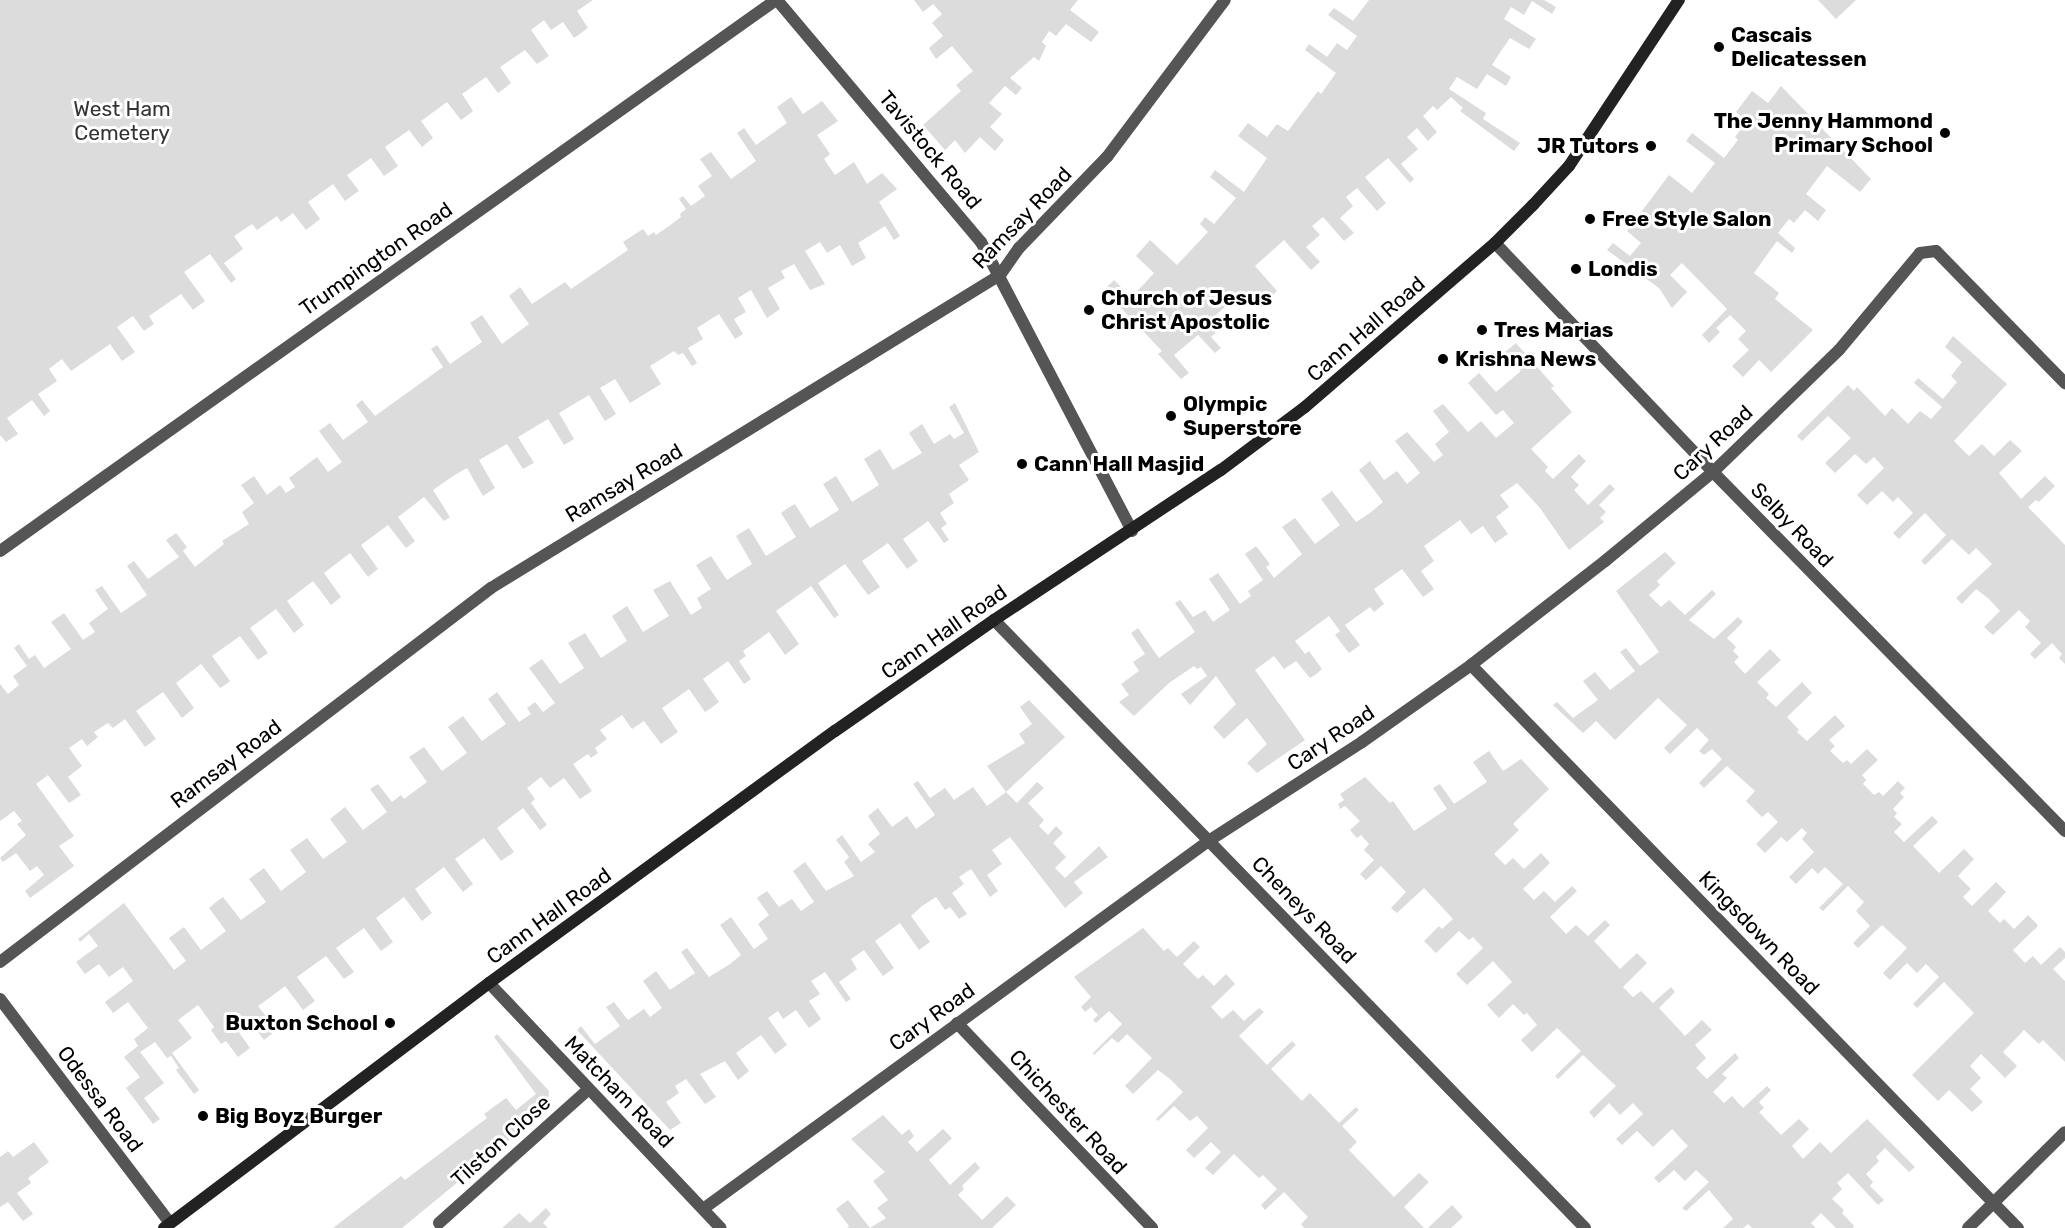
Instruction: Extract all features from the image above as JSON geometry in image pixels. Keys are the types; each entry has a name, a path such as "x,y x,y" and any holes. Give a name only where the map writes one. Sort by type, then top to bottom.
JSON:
{"street":[{"name":"Tavistock Road","path":"777,0 981,242 1132,531"},
{"name":"Trumpington Road","path":"0,551 777,0"},
{"name":"Ramsay Road","path":"0,962 492,588 1000,275 1019,248 1107,157 1225,0"},
{"name":"Cann Hall Road","path":"167,1226 489,983 835,731 994,620 1132,531 1305,407 1495,243 1569,166 1679,0"},
{"name":"Selby Road","path":"1495,243 1713,472 2065,831"},
{"name":"Cary Road","path":"703,1209 1210,840 1362,742 1471,665 1605,561 1713,472 1839,350 1920,253 1936,251 2065,383"},
{"name":"Cheneys Road","path":"994,620 1585,1228"},
{"name":"Kingsdown Road","path":"1471,665 2018,1228"},
{"name":"Matcham Road","path":"489,983 721,1228"},
{"name":"Odessa Road","path":"0,999 167,1226"},
{"name":"Chichester Road","path":"957,1023 1152,1228"},
{"name":"Tilston Close","path":"439,1223 589,1089"},
{"path":"1968,1228 2065,1132"}],"green space":[{"name":"West Ham Cemetery","path":"0,0 593,0 577,11 588,28 574,38 563,22 551,30 544,20 531,30 549,56 537,64 525,50 500,67 511,83 498,93 486,77 462,94 473,111 461,120 447,102 421,121 433,138 422,147 409,130 385,147 398,166 384,176 371,158 347,175 359,191 345,201 333,184 308,202 320,219 306,230 293,213 281,222 277,216 257,230 252,224 234,236 243,249 224,263 236,279 231,283 210,254 184,272 205,301 193,310 181,294 149,316 154,324 144,331 133,316 117,327 135,352 122,361 110,344 71,371 62,359 49,369 57,381 38,394 50,411 44,416 32,400 7,418 18,434 6,442 0,435"},
{"path":"914,0 1078,0 1070,10 1099,32 1091,42 1066,24 1056,36 1049,31 1042,42 1046,46 1039,61 1034,57 1010,78 1022,88 1016,95 1005,86 989,103 1002,114 990,127 1004,140 995,151 980,137 965,153 955,140 945,150 923,125 961,91 956,85 973,71 952,46 936,59 929,48 943,36 932,23 942,14 933,4 923,12"},
{"path":"1369,0 1544,0 1556,7 1552,14 1532,1 1524,15 1511,7 1504,19 1536,39 1529,49 1510,38 1492,65 1511,77 1506,86 1487,74 1477,89 1457,77 1449,89 1486,113 1483,119 1520,143 1514,151 1460,111 1463,108 1451,97 1437,110 1433,106 1423,116 1437,132 1428,141 1417,128 1407,137 1418,149 1401,164 1414,179 1410,183 1388,158 1365,177 1386,203 1377,211 1357,188 1346,197 1353,206 1340,218 1354,233 1344,241 1323,217 1312,226 1320,235 1306,247 1320,262 1311,270 1284,240 1255,266 1277,291 1258,308 1243,291 1209,321 1217,331 1211,337 1221,348 1215,353 1198,335 1174,355 1189,373 1181,379 1158,354 1162,351 1104,290 1114,280 1131,297 1144,284 1154,273 1136,256 1150,240 1177,265 1208,232 1200,224 1205,217 1214,224 1236,198 1210,177 1215,170 1244,192 1267,158 1238,136 1248,123 1267,137 1277,124 1288,131 1318,91 1321,94 1336,73 1305,50 1309,44 1327,57 1337,43 1347,50 1357,36 1328,15 1334,8 1353,21"},
{"path":"1818,0 1856,0 1836,19"},
{"path":"1781,86 1871,179 1860,192 1827,166 1806,194 1826,210 1818,221 1805,210 1794,223 1789,219 1778,233 1795,248 1792,253 1777,241 1754,273 1779,293 1775,299 1813,330 1771,372 1759,360 1743,377 1732,366 1749,350 1738,339 1746,331 1730,315 1716,328 1720,332 1709,343 1702,335 1727,309 1682,263 1670,275 1687,292 1672,308 1659,288 1607,250 1613,243 1630,256 1641,243 1627,231 1669,175 1692,193 1715,163 1686,141 1692,133 1724,158 1738,140 1735,137 1747,121 1736,112 1752,91 1768,103"},
{"path":"791,97 803,114 822,101 838,121 817,135 830,154 824,159 835,175 854,162 867,184 882,173 897,189 879,202 900,236 894,240 885,226 858,243 866,258 852,266 840,245 827,253 820,242 805,251 825,284 810,290 794,264 781,271 785,278 768,288 780,309 767,318 751,290 738,298 746,312 734,319 743,334 735,339 719,314 697,328 703,339 688,348 697,363 692,366 683,353 678,355 674,351 650,366 661,384 630,403 615,379 600,388 616,414 605,421 589,395 559,413 574,439 564,445 548,419 518,437 534,463 523,469 507,444 479,460 495,488 483,496 467,468 453,476 433,490 450,517 444,521 424,497 398,517 415,541 410,545 406,548 388,525 361,545 378,569 368,577 350,553 324,573 341,597 331,605 313,581 287,601 304,625 294,633 276,609 250,628 268,653 258,660 240,636 212,656 230,681 225,685 220,688 201,664 176,683 194,708 182,718 163,692 136,711 156,739 145,747 125,719 113,728 108,723 94,732 98,737 87,746 82,739 69,748 82,766 68,777 81,795 69,803 48,775 36,784 74,836 59,846 74,866 30,898 25,891 44,875 37,866 30,871 16,853 3,862 0,858 26,835 17,824 22,821 14,811 0,821 0,684 8,694 19,685 13,676 27,666 14,648 19,644 29,659 35,655 44,668 71,649 51,622 64,613 83,640 95,632 89,623 108,609 95,590 102,586 121,613 147,595 127,566 134,561 148,579 179,557 166,540 176,533 187,547 183,551 195,567 224,544 222,541 249,524 242,512 254,503 241,485 254,476 267,495 280,485 286,493 295,487 289,478 317,457 328,472 342,462 319,431 330,423 343,440 368,422 356,405 362,400 375,416 443,367 431,349 437,345 450,364 482,342 470,323 482,315 502,344 529,324 509,296 520,287 532,304 565,282 571,289 628,250 623,242 643,229 648,236 654,232 656,235 669,226 681,217 680,214 686,209 679,199 683,196 691,206 705,196 698,186 712,176 700,159 711,152 731,179 756,161 737,133 744,128 756,145 787,123 777,107"},
{"path":"1953,336 2007,384 1954,441 1969,456 1982,444 1994,456 2010,440 2022,451 1999,473 2021,499 2045,476 2055,486 2039,502 2036,500 2028,507 2065,545 2065,664 2059,658 2062,654 2052,643 2035,659 2030,654 2041,643 2025,627 2030,621 2019,610 1993,635 1984,627 2000,611 1989,599 1976,589 1962,604 1956,598 1992,564 1976,548 1969,555 1952,539 1925,565 1921,561 1946,535 1925,513 1899,539 1893,533 1913,513 1898,497 1893,502 1882,491 1867,505 1857,495 1884,468 1874,457 1866,464 1855,454 1835,473 1825,463 1851,438 1828,416 1802,441 1797,436 1848,385 1854,391 1857,387 1885,416 1892,408 1908,424 1920,411 1931,419 1942,407 1914,383 1918,378 1943,399 1957,382 1951,376 1962,362 1945,347"},
{"path":"1516,343 1554,386 1551,388 1572,412 1531,449 1548,467 1545,471 1553,479 1579,454 1586,461 1571,477 1579,485 1574,490 1588,505 1610,484 1615,489 1599,505 1606,512 1600,518 1604,522 1569,550 1540,508 1517,483 1500,495 1509,507 1496,517 1508,534 1495,543 1483,526 1471,534 1460,520 1424,546 1434,561 1421,571 1434,589 1423,597 1402,569 1374,589 1384,604 1374,612 1370,607 1345,625 1360,645 1349,653 1335,635 1340,631 1329,616 1295,641 1305,654 1309,651 1322,669 1315,675 1310,678 1296,661 1284,669 1274,656 1255,670 1305,740 1257,773 1247,763 1267,744 1247,718 1224,739 1213,727 1236,704 1216,676 1190,705 1181,694 1207,676 1201,667 1197,669 1194,666 1169,683 1134,716 1119,702 1129,695 1121,684 1139,671 1133,662 1145,654 1131,633 1138,628 1159,658 1195,632 1175,603 1180,600 1193,617 1205,610 1213,622 1230,610 1209,579 1218,573 1240,604 1251,596 1248,591 1263,580 1245,554 1256,546 1270,564 1266,567 1274,578 1302,554 1282,527 1295,518 1315,544 1340,525 1321,499 1332,491 1356,522 1370,513 1383,502 1359,470 1370,461 1384,480 1397,471 1407,484 1420,473 1395,441 1407,432 1434,462 1443,455 1435,444 1449,432 1433,411 1443,404 1468,432 1481,421 1496,438 1514,423 1503,410 1496,415 1468,383 1479,373 1496,392 1521,371 1505,352"},
{"path":"955,403 979,452 959,465 969,480 949,494 954,503 940,513 947,524 941,528 949,540 944,543 928,521 903,539 918,561 907,569 888,543 862,561 880,587 868,595 845,564 818,583 839,615 834,618 811,586 776,611 799,644 785,655 769,632 743,651 746,656 739,661 751,679 744,684 728,661 703,679 719,702 711,708 705,712 689,689 662,708 678,732 661,744 644,721 632,729 622,715 600,730 607,739 595,748 598,753 591,758 588,754 573,764 592,791 580,799 564,778 550,788 541,777 527,788 535,799 531,803 547,825 540,830 523,808 497,828 514,852 501,861 484,838 455,859 473,884 463,892 444,867 415,889 432,913 422,921 404,897 376,918 393,942 381,951 364,928 336,948 354,972 344,979 326,956 297,977 315,1001 303,1010 285,986 258,1006 277,1030 264,1040 246,1016 233,1024 250,1048 238,1057 226,1041 221,1044 211,1030 214,1027 198,1005 178,1020 192,1038 172,1053 199,1090 194,1094 176,1070 179,1068 171,1056 167,1058 155,1042 140,1052 164,1083 144,1098 160,1119 153,1124 126,1088 140,1077 124,1057 138,1046 134,1039 148,1028 128,1002 113,1013 105,1002 133,981 123,967 109,977 99,964 85,974 76,962 98,946 89,934 80,942 78,939 124,903 174,970 186,961 169,938 184,927 201,950 226,931 209,908 216,902 223,897 241,920 266,902 249,879 264,868 281,891 306,872 290,850 307,838 323,859 347,842 330,819 345,807 363,830 387,812 370,789 378,784 392,802 401,795 404,799 427,782 409,757 424,747 442,771 467,753 448,727 456,721 463,716 482,741 506,724 488,699 497,692 519,722 531,714 527,708 535,702 543,712 555,703 529,668 542,659 560,684 584,668 568,643 585,633 601,658 627,641 612,616 627,606 643,632 669,616 653,590 670,581 691,615 702,608 697,598 711,589 696,565 711,556 727,580 752,564 736,536 749,528 766,556 796,537 781,513 788,508 795,504 810,528 839,510 823,484 836,476 852,502 879,485 864,459 880,449 893,470 922,453 909,433 922,424 934,444 950,434 954,439 964,433 949,407"},
{"path":"1665,552 1676,563 1657,581 1660,585 1649,595 1661,607 1669,600 1685,615 1712,590 1716,594 1689,620 1714,639 1738,617 1743,622 1727,638 1736,647 1733,651 1739,657 1734,662 1745,674 1770,649 1781,660 1757,682 1769,694 1766,698 1776,707 1802,682 1812,693 1787,717 1799,730 1797,732 1807,741 1835,715 1845,726 1829,740 1835,746 1830,751 1843,763 1847,760 1851,764 1867,749 1878,760 1862,775 1866,780 1863,784 1874,795 1879,792 1883,796 1898,781 1905,788 1900,793 1904,797 1893,809 1897,813 1894,817 1902,824 1894,832 1904,842 1932,816 1938,822 1913,846 1939,873 1964,849 1974,859 1958,876 1971,889 1963,897 1972,906 1996,882 2006,892 1988,911 2000,923 2004,919 2014,929 2028,915 2035,922 2038,926 2013,950 2025,963 2033,956 2041,965 2060,947 2065,952 2065,958 2053,969 2065,981 2065,1062 2043,1040 2039,1044 2024,1030 2003,1052 2017,1066 2005,1078 1981,1054 1970,1066 1981,1078 1970,1089 1983,1102 1972,1112 1949,1090 1938,1101 1912,1075 1974,1013 1944,982 1917,1008 1913,1004 1939,977 1926,964 1917,973 1907,963 1890,980 1883,973 1907,948 1882,925 1858,948 1853,943 1870,926 1856,911 1864,902 1848,886 1823,911 1819,908 1843,884 1825,867 1818,874 1812,868 1796,884 1789,877 1814,852 1802,839 1807,833 1802,828 1787,842 1781,837 1765,853 1756,844 1778,822 1768,812 1762,817 1746,801 1755,791 1727,766 1704,788 1699,783 1722,759 1712,749 1704,755 1699,751 1709,740 1697,728 1670,754 1664,748 1687,725 1658,698 1615,740 1596,721 1583,733 1553,705 1557,702 1573,718 1598,700 1583,681 1595,672 1610,690 1635,671 1620,652 1626,648 1640,666 1659,652 1616,591"},
{"path":"1029,700 1065,737 1006,792 987,766 1025,743 1019,734 1032,724 1020,707"},
{"path":"1489,751 1503,771 1521,759 1549,789 1513,824 1519,830 1494,854 1505,865 1513,858 1524,869 1541,853 1550,863 1523,889 1534,900 1544,891 1555,902 1572,886 1577,891 1550,917 1566,934 1576,925 1588,936 1605,920 1610,925 1594,941 1620,969 1637,953 1647,963 1623,987 1633,997 1641,991 1653,1003 1671,987 1675,992 1659,1008 1685,1036 1702,1020 1712,1030 1695,1045 1706,1058 1696,1068 1707,1079 1735,1053 1739,1058 1722,1074 1727,1078 1713,1092 1724,1103 1732,1096 1743,1108 1767,1086 1771,1090 1759,1102 1764,1108 1759,1112 1781,1135 1799,1119 1809,1129 1792,1146 1803,1159 1820,1142 1831,1153 1867,1119 1915,1167 1909,1172 1885,1148 1876,1157 1879,1161 1866,1174 1873,1182 1870,1186 1884,1200 1878,1205 1848,1173 1837,1183 1842,1189 1832,1199 1844,1210 1842,1213 1854,1226 1853,1228 1836,1228 1821,1213 1811,1223 1816,1228 1752,1228 1748,1224 1743,1228 1723,1228 1733,1219 1709,1190 1686,1211 1682,1208 1709,1182 1696,1170 1685,1181 1674,1170 1659,1183 1654,1178 1688,1146 1672,1129 1653,1147 1637,1131 1622,1145 1616,1139 1643,1114 1633,1103 1620,1115 1609,1103 1594,1118 1589,1112 1616,1086 1583,1055 1558,1079 1555,1076 1581,1051 1557,1028 1532,1052 1521,1040 1537,1025 1527,1013 1524,1015 1513,1004 1499,1018 1487,1005 1512,982 1493,961 1467,985 1456,974 1483,948 1473,937 1469,940 1459,931 1436,953 1424,941 1439,926 1442,929 1453,919 1424,888 1397,913 1391,908 1406,892 1381,866 1366,880 1360,874 1374,860 1364,850 1369,844 1361,835 1357,838 1350,830 1360,821 1345,806 1340,809 1338,804 1344,800 1340,794 1365,777 1390,803 1393,801 1414,831 1447,809 1433,788 1440,784 1454,804 1487,782 1473,762"},
{"path":"918,781 930,798 945,788 954,800 973,787 987,806 1006,792 1017,803 1037,782 1044,788 1028,803 1044,820 1039,826 1048,835 1056,826 1063,833 1053,843 1066,857 1055,868 1065,878 1099,846 1108,857 1074,882 1083,893 1065,908 1010,837 992,850 1002,864 987,875 998,891 990,897 971,869 959,877 964,884 952,893 967,914 959,919 950,907 945,910 936,897 922,906 911,916 930,942 919,950 900,923 875,941 894,968 883,976 864,950 851,959 857,969 839,982 851,999 846,1002 825,972 811,981 820,994 809,1001 821,1019 809,1028 796,1010 783,1019 778,1011 768,1018 787,1045 775,1054 761,1035 736,1053 749,1071 738,1080 725,1061 700,1074 716,1097 705,1104 686,1079 675,1086 679,1093 666,1102 681,1123 670,1130 577,1030 581,1026 595,1044 620,1026 606,1007 614,1002 628,1020 644,1009 650,1017 662,1008 643,981 656,971 670,990 695,973 681,952 687,948 709,977 730,964 741,955 720,925 731,917 754,949 768,939 758,924 769,915 757,898 767,891 779,907 792,899 801,911 814,902 793,871 805,862 826,891 854,876 844,862 849,857 836,840 842,835 861,862 875,852 868,844 880,834 868,816 878,808 892,827 907,816 916,829 935,815 913,784"},
{"path":"1143,928 1164,951 1168,948 1177,957 1194,941 1200,947 1183,964 1198,979 1203,975 1214,986 1226,974 1235,984 1211,1007 1222,1019 1233,1010 1244,1021 1259,1008 1264,1012 1239,1036 1267,1065 1292,1041 1296,1045 1271,1069 1302,1101 1310,1093 1339,1123 1356,1107 1359,1110 1342,1126 1357,1142 1349,1150 1394,1197 1419,1173 1429,1182 1404,1207 1424,1228 1304,1228 1301,1224 1308,1217 1284,1192 1265,1210 1261,1205 1277,1189 1263,1175 1259,1178 1234,1154 1213,1175 1205,1168 1221,1152 1211,1142 1194,1158 1186,1150 1208,1128 1197,1116 1190,1121 1174,1106 1158,1121 1156,1119 1183,1092 1170,1079 1158,1070 1133,1094 1125,1086 1152,1058 1127,1034 1118,1043 1112,1038 1094,1055 1093,1053 1122,1024 1109,1011 1096,1023 1093,1020 1098,1015 1091,1007 1085,1012 1081,1007 1091,997 1074,977"},
{"path":"497,1034 549,1091 548,1105 542,1113 402,1228 333,1228 401,1176 405,1180 487,1118 484,1114 506,1098 516,1110 536,1094 494,1037"},
{"path":"883,1115 902,1135 909,1129 914,1136 908,1142 917,1152 943,1129 952,1138 929,1160 950,1185 975,1162 980,1168 962,1186 964,1189 958,1195 982,1220 1007,1196 1016,1205 992,1228 870,1228 886,1218 877,1208 888,1200 873,1181 885,1172 851,1139"},
{"path":"34,1142 49,1162 28,1178 31,1183 17,1193 33,1214 23,1221 8,1202 0,1207 0,1157 8,1151 13,1157"},
{"path":"848,1200 870,1228 847,1228 849,1226 836,1209"},
{"path":"1452,1205 1463,1217 1451,1228 1428,1228"},
{"path":"546,1208 551,1214 543,1223 548,1228 502,1228 519,1213 530,1223"}],"place":[{"name":"Cascais Delicatessen","path":"1719,47"},
{"name":"The Jenny Hammond Primary School","path":"1945,133"},
{"name":"JR Tutors","path":"1651,146"},
{"name":"Free Style Salon","path":"1590,219"},
{"name":"Londis","path":"1576,269"},
{"name":"Church of Jesus Christ Apostolic","path":"1089,310"},
{"name":"Tres Marias","path":"1482,330"},
{"name":"Krishna News","path":"1443,359"},
{"name":"Olympic Superstore","path":"1171,416"},
{"name":"Cann Hall Masjid","path":"1022,464"},
{"name":"Buxton School","path":"390,1023"},
{"name":"Big Boyz Burger","path":"203,1116"}]}
